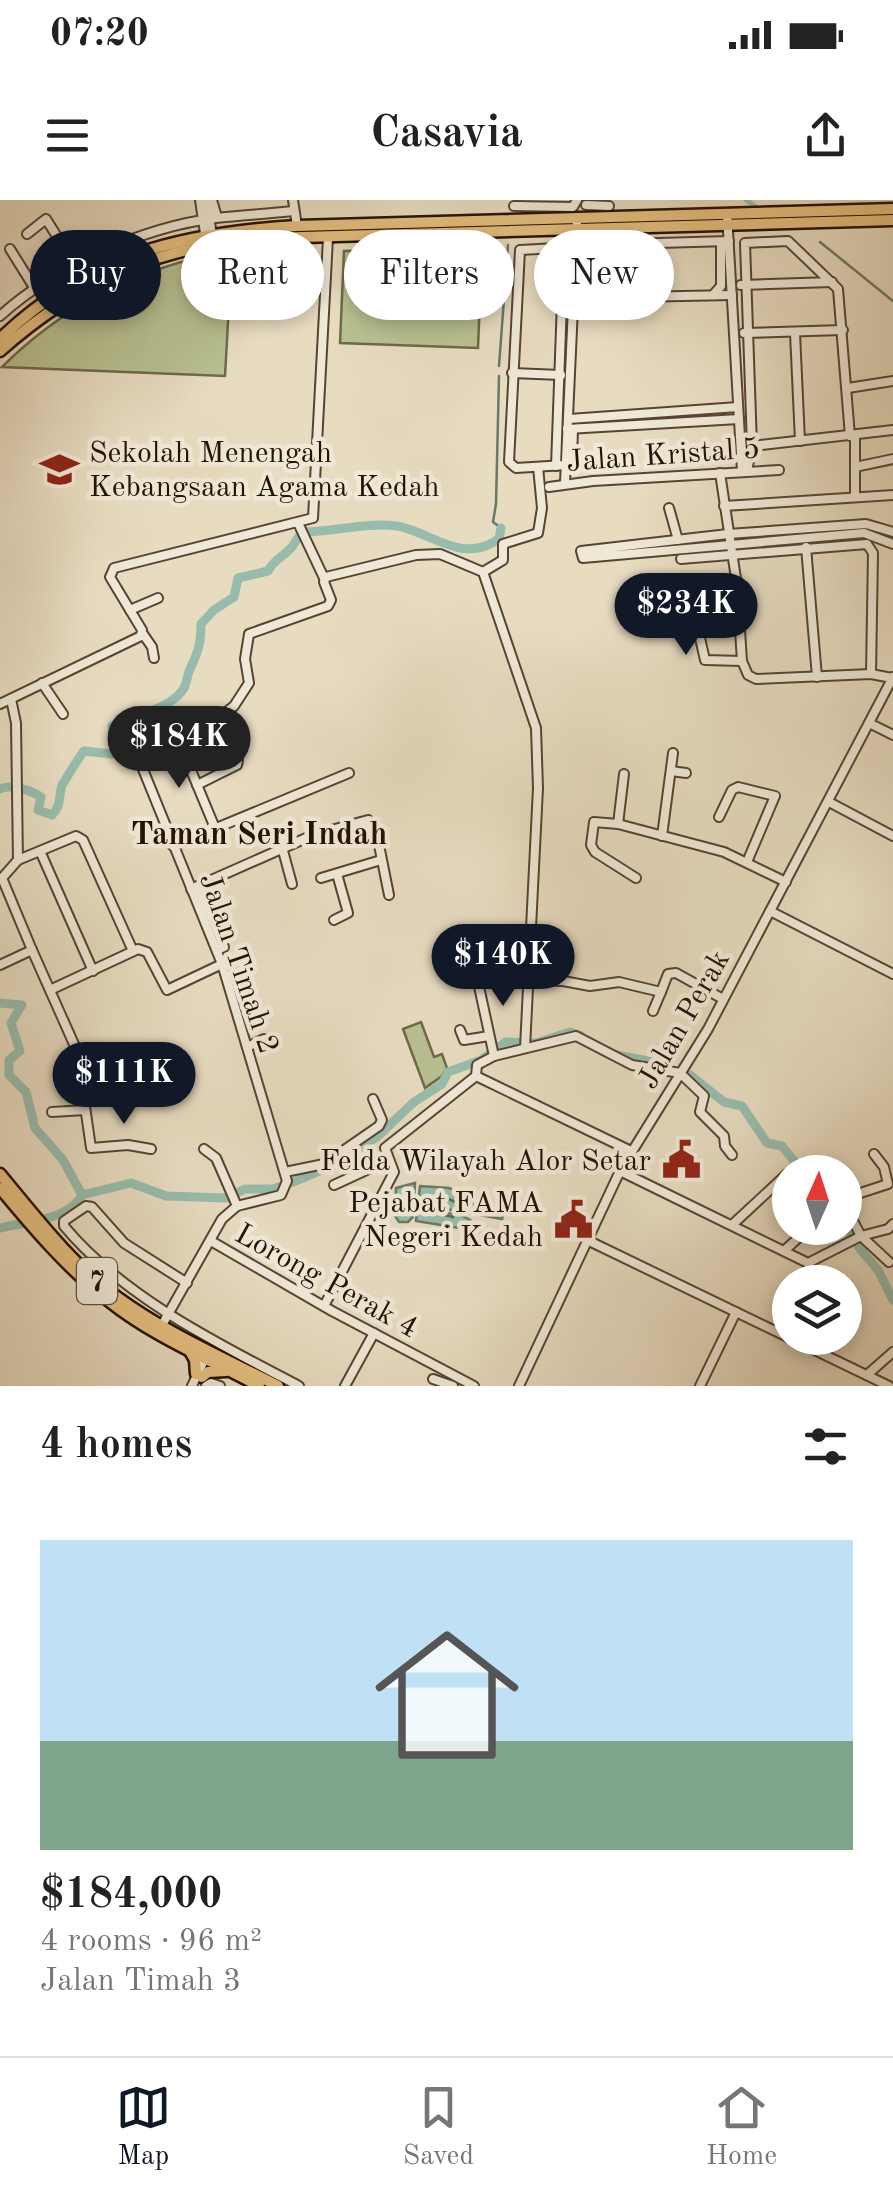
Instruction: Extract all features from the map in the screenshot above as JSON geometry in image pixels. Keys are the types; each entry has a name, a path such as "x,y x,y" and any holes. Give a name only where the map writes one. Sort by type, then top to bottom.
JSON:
{"main road":[{"path":"728,219 792,206 893,208"},
{"path":"270,230 536,218 582,212"},
{"path":"324,238 582,212 728,219 893,220"},
{"path":"0,339 48,298 84,278 145,250 181,244"},
{"path":"0,351 43,314 90,286 181,249"},
{"name":"7","path":"0,1174 38,1225 112,1304 189,1350 278,1386"},
{"name":"7","path":"2,1192 27,1212"},
{"name":"7","path":"38,1225 99,1282 162,1326 232,1372 266,1379"},
{"path":"189,1350 198,1381 218,1370 232,1372"}],"street":[{"path":"206,200 210,230"},
{"path":"206,200 210,219"},
{"path":"293,200 297,226"},
{"path":"536,203 536,218"},
{"path":"514,206 573,206 582,212 610,206"},
{"path":"161,233 210,219 293,212"},
{"path":"32,230 46,219 53,230"},
{"path":"714,296 722,286 728,219"},
{"path":"154,658 152,647 110,577 114,568 301,529 316,512 328,238"},
{"path":"744,471 752,446 744,243 786,240 841,295 855,495"},
{"path":"674,242 725,241"},
{"path":"725,241 744,471"},
{"path":"10,249 30,281"},
{"path":"534,249 520,250 509,462 516,468 562,468"},
{"path":"674,297 714,296 744,285 832,282"},
{"path":"0,316 30,293"},
{"path":"561,320 559,375 565,483"},
{"path":"562,468 570,426 573,320"},
{"path":"734,333 843,330"},
{"path":"795,333 800,441"},
{"path":"512,373 571,376"},
{"path":"848,388 893,381"},
{"path":"570,426 738,407"},
{"path":"570,426 739,419"},
{"path":"752,446 893,430"},
{"path":"855,467 893,459"},
{"path":"483,572 502,560 503,544 538,533 542,508 538,468"},
{"name":"Jalan Kristal 5","path":"549,487 779,470"},
{"path":"720,473 746,672 756,679 871,674 893,678"},
{"path":"724,506 893,495"},
{"path":"669,508 679,549"},
{"path":"874,528 806,542 730,550 679,549 583,548 582,556 679,549 728,534 874,528 893,532"},
{"path":"874,528 893,544"},
{"path":"215,828 178,739 215,721 234,706 249,683 245,659 249,634 328,606 324,578 301,529"},
{"path":"806,542 861,543 867,544 872,553 871,674"},
{"path":"806,542 817,677"},
{"path":"324,578 358,567 440,554 483,572 536,728 538,788 525,1045"},
{"path":"688,590 707,662 742,661"},
{"path":"130,610 158,598"},
{"path":"696,615 738,610"},
{"path":"0,704 142,634"},
{"name":"Jalan Perak","path":"520,1386 620,1170 722,1000 893,678"},
{"path":"42,683 62,714"},
{"path":"11,699 16,723 18,860"},
{"path":"870,723 893,735"},
{"name":"Jalan Timah 2","path":"178,739 140,755 138,764 195,887 286,1180"},
{"path":"197,785 237,765 238,760 228,747"},
{"path":"662,836 673,753"},
{"path":"671,771 686,773"},
{"path":"173,846 349,773"},
{"path":"618,824 624,774"},
{"path":"720,817 732,790 738,786 776,796 747,862"},
{"path":"829,802 893,836"},
{"path":"195,887 314,835 368,820 389,895"},
{"path":"636,878 598,855 591,845 594,822 618,824 724,852 786,882"},
{"path":"133,951 83,840 76,836 18,860 4,874 2,881 77,1051 89,1145 94,1150 128,1145 151,1149"},
{"path":"282,848 292,884"},
{"path":"40,851 93,972"},
{"path":"322,878 382,860"},
{"path":"334,920 348,913 337,874"},
{"path":"770,910 893,974"},
{"path":"0,965 32,950"},
{"path":"50,990 133,951 146,952 167,990 222,964"},
{"path":"653,1011 668,974 676,973 722,1000"},
{"path":"529,980 590,986 619,982 660,992"},
{"path":"324,1306 394,1172 384,1151 386,1145 476,1072 493,1048 478,982"},
{"path":"460,1030 464,1040 493,1048 571,1035 637,1067 680,1073 704,1096 700,1112 724,1136 732,1155"},
{"path":"247,1047 264,1039 269,1041"},
{"path":"476,1072 631,1151"},
{"path":"233,1199 274,1198 286,1180 331,1163 382,1122 372,1099"},
{"path":"52,1112 85,1110"},
{"path":"204,1149 216,1158 233,1199"},
{"path":"862,1192 888,1184 884,1166 874,1154"},
{"path":"331,1163 336,1183 388,1160"},
{"path":"620,1170 808,1263 844,1245"},
{"path":"732,1224 772,1188"},
{"path":"162,1326 233,1199"},
{"path":"186,1283 124,1243 92,1207 86,1206 64,1222 106,1272 266,1379 298,1386"},
{"path":"862,1237 893,1224"},
{"name":"Lorong Perak 4","path":"211,1240 454,1383 474,1386"},
{"path":"587,1240 772,1330"},
{"path":"862,1243 889,1262"},
{"path":"785,1250 790,1245"},
{"path":"99,1282 106,1272"},
{"path":"700,1386 736,1312"},
{"path":"346,1386 374,1333"},
{"path":"868,1374 893,1352"},
{"path":"826,1355 889,1386"},
{"path":"210,1356 198,1381 220,1386"},
{"path":"433,1379 454,1383"}],"shaded area":[{"path":"344,251 344,320 479,320 478,348 340,343"},
{"path":"181,262 181,320 228,320 225,376 2,367 59,320 161,320 161,268"},
{"path":"421,1022 434,1057 442,1054 447,1068 425,1088 403,1029"}],"water":[{"path":"415,1183 413,1217 408,1222 399,1222 395,1216 396,1188"},
{"path":"420,1186 449,1188 504,1213 502,1219 418,1204"},
{"path":"417,1208 470,1220 459,1228 416,1221"}],"waterway":[{"path":"746,200 756,207"},
{"path":"820,242 893,301"},
{"path":"499,366 502,320"},
{"path":"499,376 493,522 501,528"},
{"path":"0,789 15,787 37,794 41,797 38,810 52,815 59,805 62,785 84,751 112,754 117,748 112,726 159,708 182,691 198,648 201,624 234,597 238,578 268,571 304,532 397,526 472,549 499,539 501,528"},
{"path":"0,1003 22,1005 11,1023 20,1051 9,1060 9,1075 26,1092 35,1128 63,1160 82,1195"},
{"path":"82,1195 131,1183 166,1196 226,1198 245,1189 273,1189 333,1165 377,1137 414,1102 442,1084 448,1072 481,1060 506,1042 536,1043 570,1032 581,1036"},
{"path":"617,1055 668,1065"},
{"path":"690,1075 724,1102 742,1106 767,1143 782,1146 789,1155"},
{"path":"0,1228 57,1215 82,1195"},
{"path":"858,1245 878,1270 893,1300"}],"place":[{"name":"Sekolah Menengah Kebangsaan Agama Kedah","path":"59,469"},
{"name":"Felda Wilayah Alor Setar","path":"681,1160"},
{"name":"Pejabat FAMA Negeri Kedah","path":"573,1219"}],"district":[{"name":"Taman Seri Indah","path":"259,833"}]}
